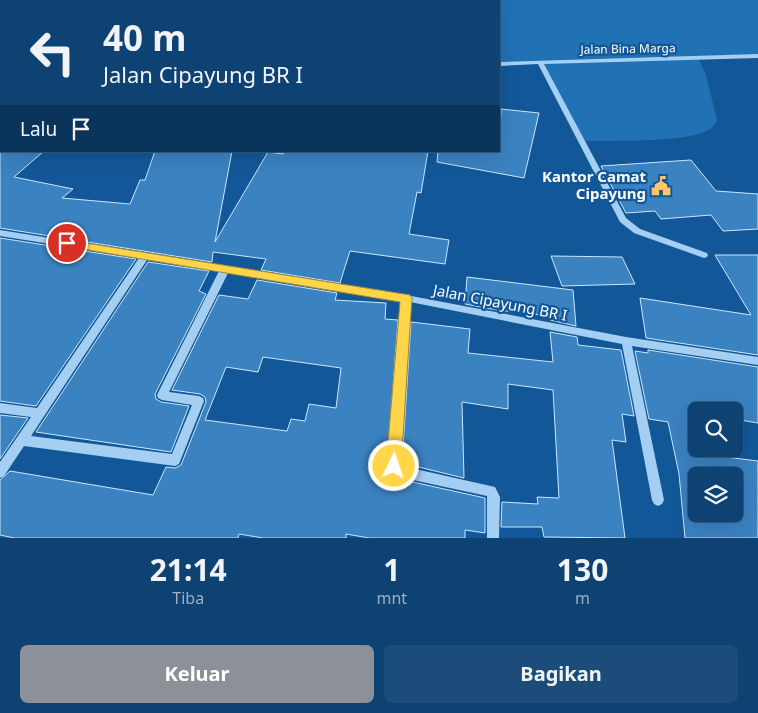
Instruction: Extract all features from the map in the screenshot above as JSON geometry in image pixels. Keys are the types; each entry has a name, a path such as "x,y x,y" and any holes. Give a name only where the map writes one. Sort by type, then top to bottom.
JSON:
{"street":[{"name":"Jalan Bina Marga","path":"500,64 758,56"},
{"path":"540,62 623,220 637,231 704,255"},
{"name":"Jalan Cipayung BR I","path":"0,234 406,298 626,341 758,361"},
{"path":"0,472 145,256"},
{"path":"22,440 175,460 199,401 162,395 225,269"},
{"path":"406,298 394,466 399,471 491,491 494,498 493,538"},
{"path":"626,341 658,500"},
{"path":"0,408 40,414"}],"shaded area":[{"path":"500,0 758,0 758,56 698,58 706,75 717,120 711,129 696,135 628,141 582,141 540,62 500,64"}],"building":[{"path":"501,109 539,113 524,178 437,162 438,152 500,152"},
{"path":"0,152 43,152 14,177 73,189 62,198 130,204 140,180 145,180 155,152 232,152 215,242 268,152 283,154 284,152 428,152 421,193 417,192 409,234 449,240 445,264 350,251 340,283 261,270 266,259 213,252 212,262 0,228"},
{"name":"Kantor Camat Cipayung","path":"691,160 716,191 758,194 758,229 723,231 711,215 661,219 655,211 626,213 601,166"},
{"path":"0,238 136,259 36,406 0,401"},
{"path":"715,255 758,255 758,355 646,338 640,298 751,315"},
{"path":"551,256 622,257 635,284 562,286"},
{"path":"148,262 209,271 199,291 206,294 155,394 156,399 161,402 189,406 171,452 36,432"},
{"path":"467,277 573,290 576,326 550,320 549,316 465,304"},
{"path":"257,280 337,293 335,300 386,303 385,319 398,320 387,467 399,479 485,498 485,533 465,530 465,538 369,538 346,534 346,538 263,538 239,534 238,538 14,538 0,535 0,480 10,471 153,495 166,467 175,468 181,465 206,402 205,397 200,394 172,390 219,295 248,299","holes":["263,357 341,368 336,408 309,404 305,421 291,419 287,431 205,420 226,367 258,372"]},
{"path":"411,322 470,329 468,353 553,362 550,332 577,337 578,345 621,350 634,416 622,414 626,442 612,440 625,538 544,537 542,527 501,527 502,502 538,504 537,497 559,498 553,390 508,384 508,409 462,402 464,478 402,463"},
{"path":"648,350 758,367 758,423 743,420 743,402 688,402 688,457 726,457 758,461 758,538 685,538 679,474 668,422 649,419 635,351 648,353"},
{"path":"0,415 28,418 0,459"}],"place":[{"name":"Kantor Camat Cipayung","path":"661,186"}],"route":[{"path":"67,243 406,298 394,466"}]}
